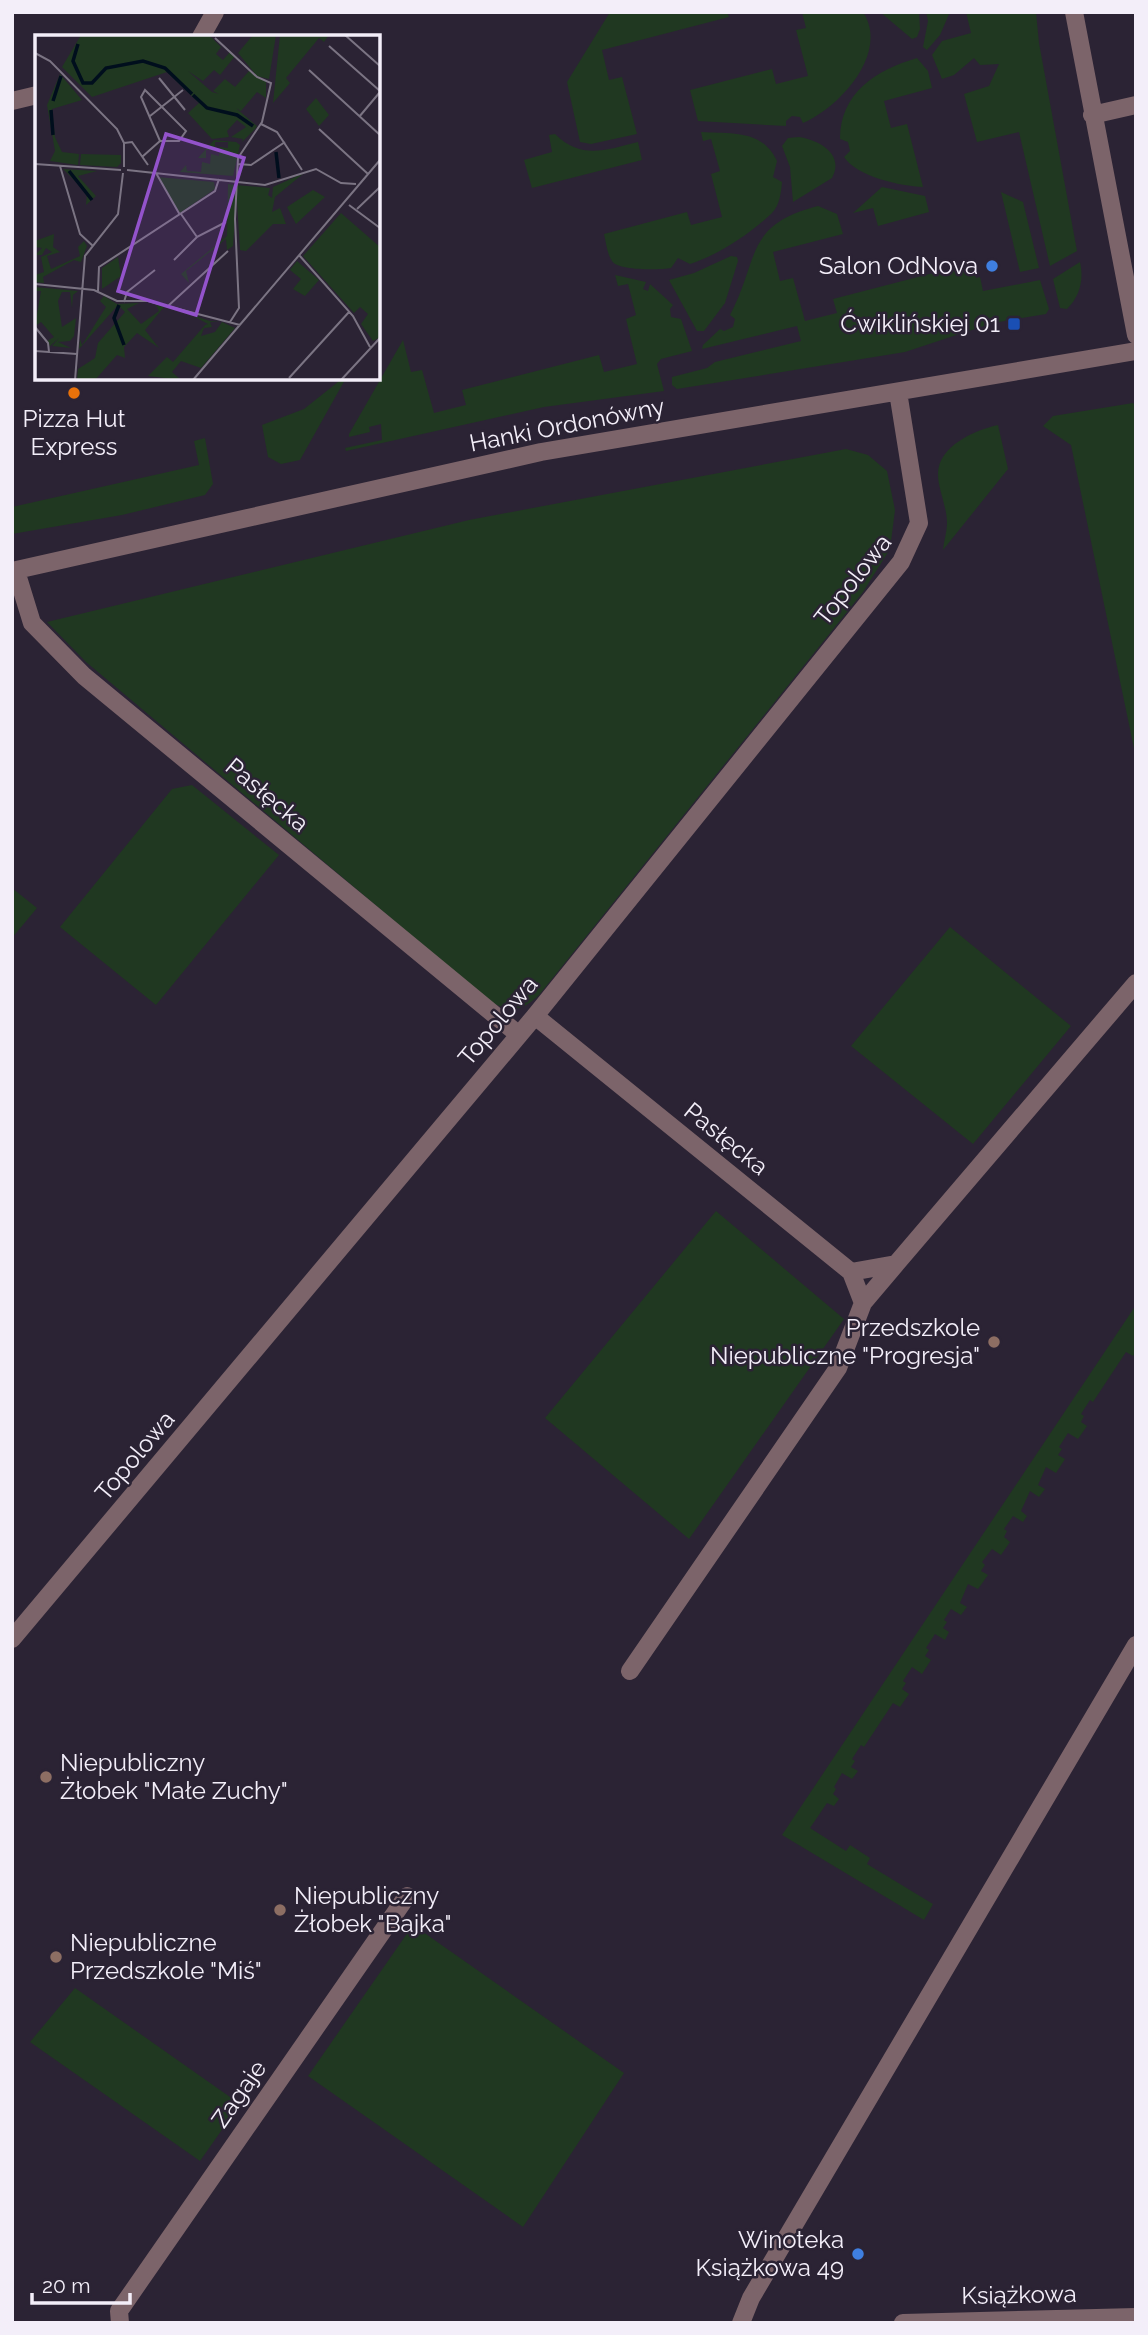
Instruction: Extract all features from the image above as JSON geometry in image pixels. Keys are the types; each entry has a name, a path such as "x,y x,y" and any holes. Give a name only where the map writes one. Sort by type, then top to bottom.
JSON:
{"street":[{"path":"202,35 215,12"},
{"path":"1074,12 1136,335"},
{"path":"12,101 35,95"},
{"path":"1092,114 1136,105"},
{"name":"Hanki Ordonówny","path":"14,571 541,452 1136,351"},
{"name":"Topolowa","path":"12,1639 535,1016 909,550 919,523 919,509 898,392"},
{"name":"Pasłęcka","path":"14,571 32,623 84,676 519,1035"},
{"path":"630,1671 838,1368 863,1303 1136,983"},
{"name":"Pasłęcka","path":"535,1016 851,1272"},
{"path":"863,1303 851,1272 896,1264"},
{"path":"741,2323 751,2298 1136,1645"},
{"name":"Zagaje","path":"120,2323 119,2311 407,1896"},
{"name":"Książkowa","path":"902,2323 1136,2317"}],"green space":[{"path":"610,12 727,12 729,17 602,50 609,80 622,77 637,134 591,144 580,142 567,82"},
{"path":"802,12 863,12 870,28 870,45 857,77 845,92 817,116 803,123 800,117 792,116 786,121 786,126 698,121 690,90 772,69 776,84 808,76 796,30 806,28"},
{"path":"880,12 919,12 920,29 917,37 912,39"},
{"path":"926,12 950,12 940,35 927,50 923,47 928,21"},
{"path":"966,12 1036,12 1039,43 1077,251 1050,266 1019,132 977,142 964,94 989,86 999,64 980,65 974,58 954,75 942,79 932,55 942,41 971,33"},
{"path":"917,58 928,71 932,88 884,101 891,128 907,124 923,187 903,185 859,170 844,157 850,151 848,142 840,139 846,109 863,86 888,69"},
{"path":"701,132 745,135 763,143 771,151 777,161 773,177 782,182 775,210 733,243 690,264 678,258 671,268 666,269 640,269 616,264 609,255 604,234 687,212 691,225 722,217 711,174 720,171 711,139 703,141"},
{"path":"555,134 574,147 594,151 638,142 642,160 532,188 524,160 552,152 549,135"},
{"path":"799,137 814,141 828,150 833,155 835,169 832,178 793,202 790,167 782,146 788,138"},
{"path":"882,187 925,196 929,212 878,226 873,208 853,213"},
{"path":"1001,192 1023,202 1039,268 1020,272"},
{"path":"818,206 837,214 843,234 773,252 780,281 793,278 805,321 837,313 833,299 972,263 976,278 980,277 983,291 1040,280 1049,309 1046,314 993,323 905,352 677,389 672,385 672,377 707,368 715,362 801,341 797,326 702,349 720,329 724,331 733,327 735,319 730,315 758,246 766,234 777,223"},
{"path":"731,256 737,257 738,261 725,303 704,331 697,331 669,280 694,273"},
{"path":"1080,262 1081,281 1078,293 1067,309 1060,308 1053,279"},
{"path":"615,275 646,282 643,289 648,291 650,284 673,305 670,309 671,317 681,319 692,351 661,359 657,364 664,391 544,407 346,451 345,448 382,440 381,424 369,427 370,432 349,437 349,434 403,340 411,372 422,370 434,413 466,405 462,390 599,355 604,372 637,364 626,319 636,315 628,284 618,286"},
{"path":"340,380 345,380 300,460 281,464 268,457 262,425 304,409"},
{"path":"1133,403 1136,406 1136,758 1071,445 1043,426 1053,416"},
{"path":"998,425 1008,469 943,550 947,523 938,480 940,464 944,455 959,441"},
{"path":"205,438 213,484 205,495 122,515 12,534 12,507 199,465 194,441"},
{"path":"846,449 868,455 887,471 895,510 890,549 863,592 539,995 522,1007 512,1009 492,1003 86,662 47,622 469,520"},
{"path":"192,785 279,855 156,1005 60,927 172,789"},
{"path":"12,888 37,908 12,938"},
{"path":"950,927 1071,1026 973,1144 851,1046"},
{"path":"716,1211 844,1319 689,1539 545,1418"},
{"path":"1136,1305 1136,1352 1133,1356 1126,1352 1093,1402 1090,1400 1081,1414 1084,1416 1081,1422 1087,1426 1078,1439 1068,1433 1059,1447 1062,1449 1058,1455 1065,1459 1056,1473 1046,1467 1038,1485 1045,1489 1039,1497 1030,1491 1021,1511 1027,1516 1023,1522 1013,1516 1004,1529 1007,1531 1004,1537 1010,1542 1001,1555 992,1549 982,1562 985,1565 981,1571 988,1575 978,1589 968,1584 960,1603 967,1607 961,1615 951,1609 944,1620 947,1622 943,1628 949,1632 945,1640 935,1634 926,1648 929,1650 925,1656 931,1660 922,1674 912,1667 903,1681 906,1683 902,1689 909,1694 900,1707 893,1703 864,1747 861,1745 852,1759 855,1761 851,1767 858,1771 852,1779 842,1773 833,1794 839,1799 834,1806 827,1803 810,1828 846,1851 850,1845 870,1858 867,1864 933,1904 924,1920 782,1835"},
{"path":"413,1925 624,2073 523,2227 308,2076"},
{"path":"75,1988 240,2104 200,2161 30,2042"}],"place":[{"name":"Salon OdNova","path":"992,266"},
{"name":"Ćwiklińskiej 01","path":"1014,324"},
{"name":"Pizza Hut Express","path":"74,393"},
{"name":"Przedszkole Niepubliczne \"Progresja\"","path":"994,1342"},
{"name":"Niepubliczny Żłobek \"Małe Zuchy\"","path":"46,1777"},
{"name":"Niepubliczny Żłobek \"Bajka\"","path":"280,1910"},
{"name":"Niepubliczne Przedszkole \"Miś\"","path":"56,1957"},
{"name":"Winoteka Książkowa 49","path":"858,2254"}]}
